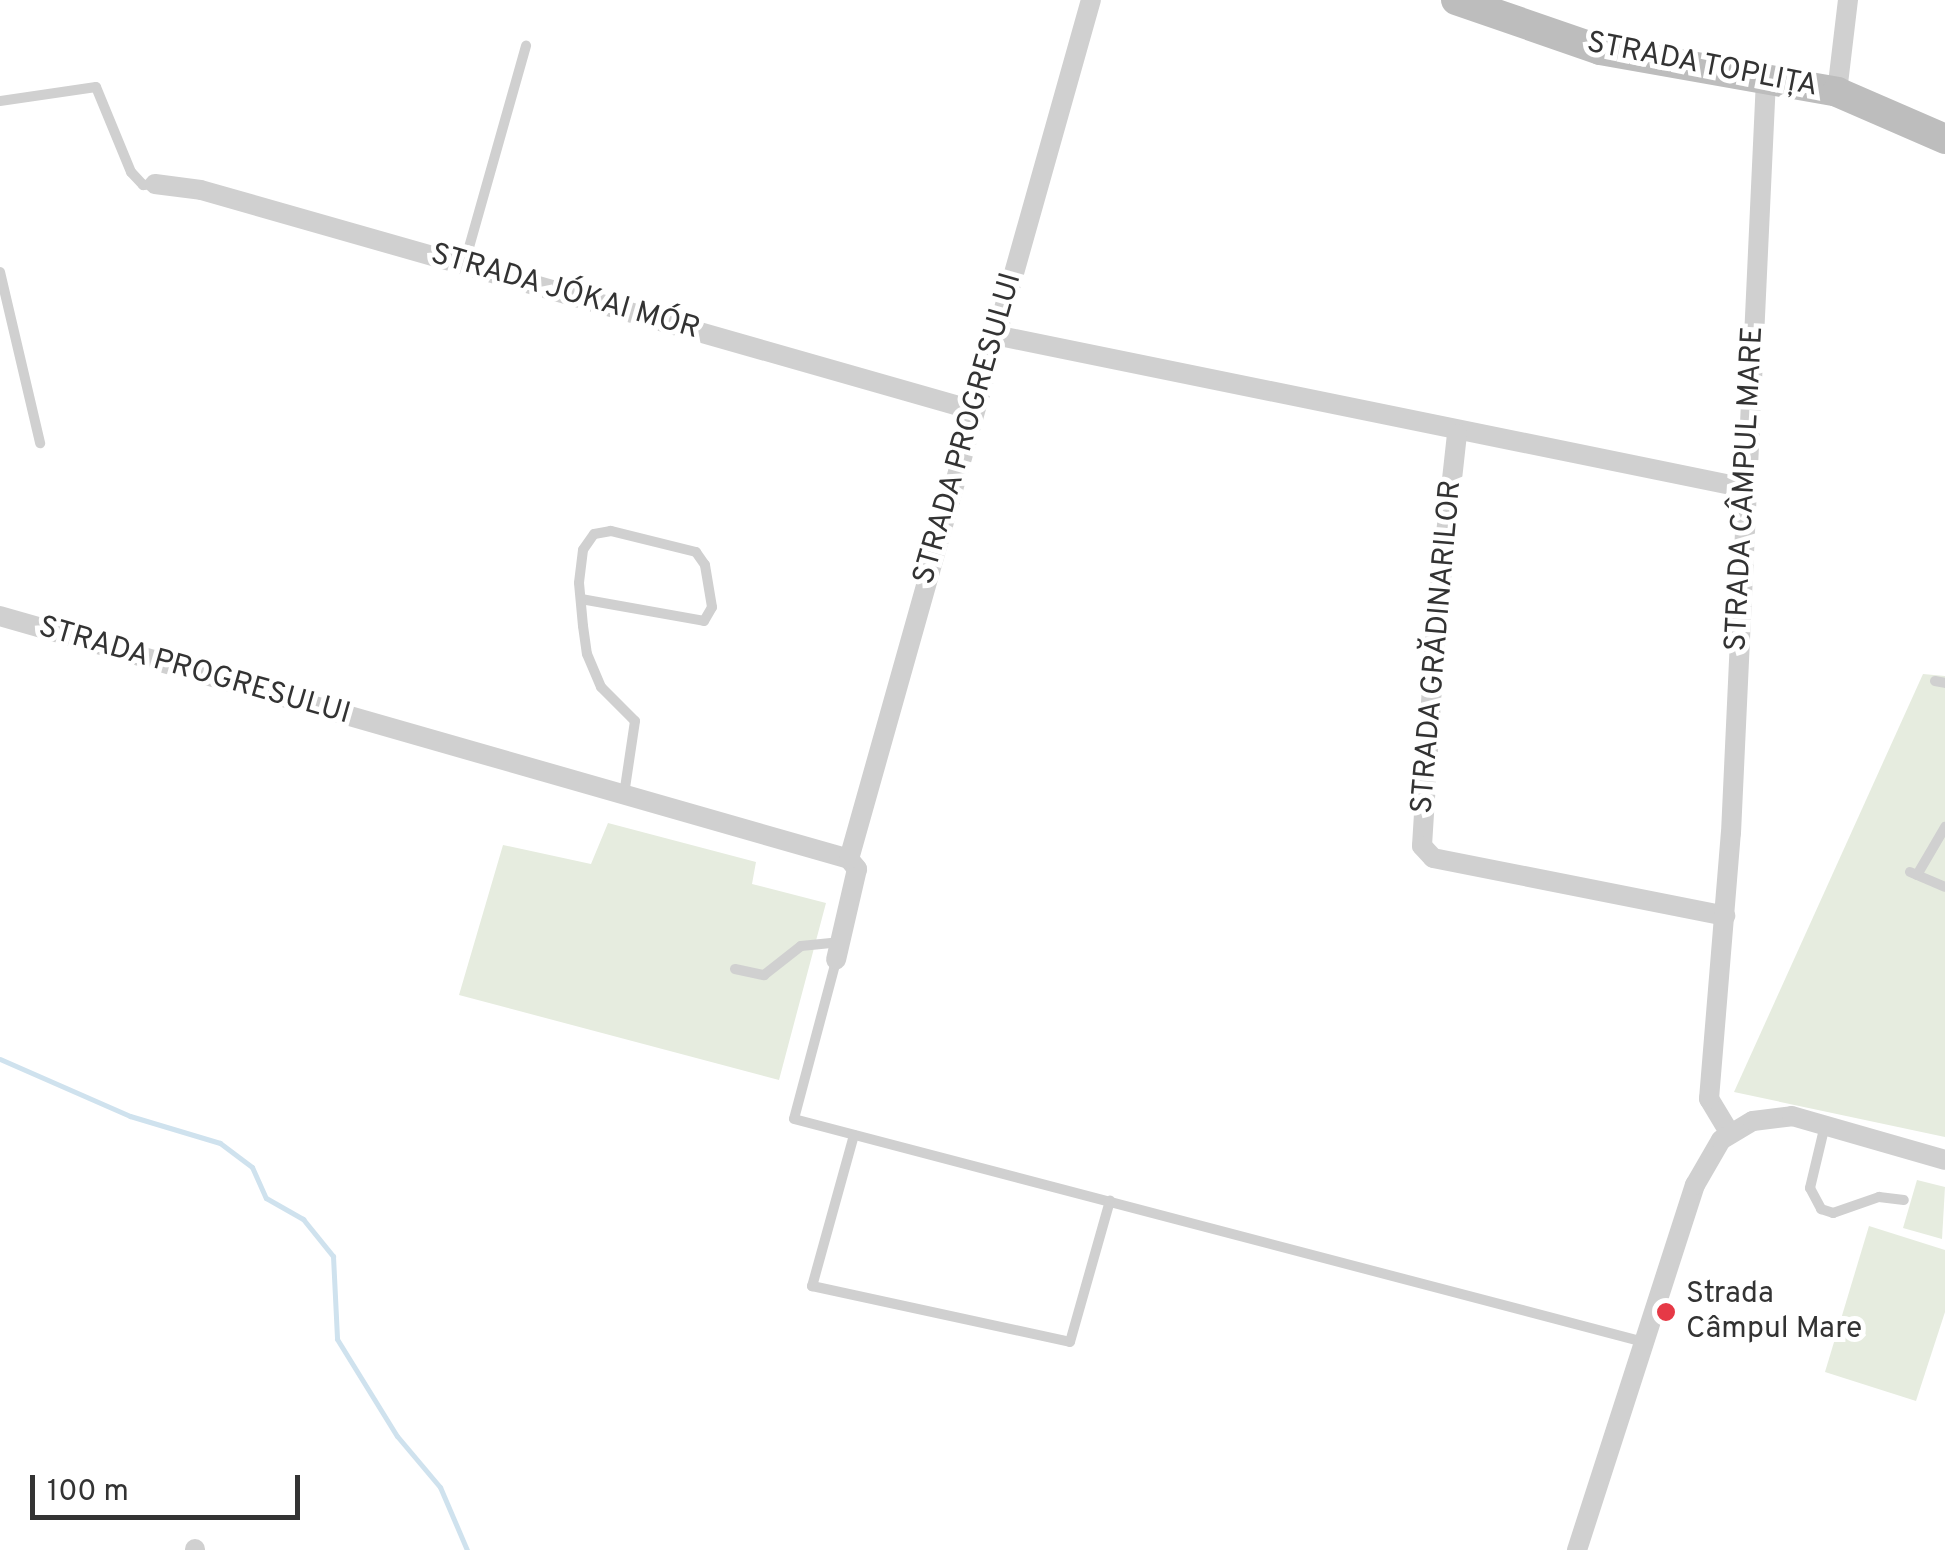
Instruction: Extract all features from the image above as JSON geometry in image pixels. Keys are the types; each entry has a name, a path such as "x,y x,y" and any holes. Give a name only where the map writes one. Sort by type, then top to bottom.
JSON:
{"main road":[{"name":"STRADA TOPLIȚA","path":"1456,0 1600,50 1836,92 1945,139"}],"street":[{"name":"STRADA PROGRESULUI","path":"849,859 1090,0"},
{"path":"1836,92 1848,0"},
{"name":"STRADA CÂMPUL MARE","path":"1729,1132 1709,1099 1725,916 1766,79"},
{"name":"STRADA JÓKAI MÓR","path":"156,184 201,190 973,410"},
{"name":"STRADA GRĂDINARILOR","path":"995,335 1457,434 1746,488"},
{"name":"STRADA GRĂDINARILOR","path":"1457,434 1436,623 1422,846 1433,858 1725,916"},
{"name":"STRADA PROGRESULUI","path":"0,616 849,859 858,869 838,951"},
{"path":"1577,1550 1695,1185 1729,1132 1775,1117 1825,1124 1945,1160"}],"lane":[{"path":"464,265 526,46"},
{"path":"0,101 96,87 130,172 143,184 156,184"},
{"path":"0,272 40,443"},
{"path":"581,599 695,622 704,621 712,607 696,552 610,531 594,534 583,550 581,599 593,674 635,722 624,795"},
{"path":"1945,826 1913,873 1945,888"},
{"path":"734,969 764,974 801,946 838,951 794,1119 1645,1342"},
{"path":"1825,1124 1810,1188 1821,1210 1832,1213 1879,1196 1904,1200"},
{"path":"854,1135 812,1286 1070,1342 1110,1201"}],"shaded area":[{"path":"1923,674 1945,676 1945,1137 1734,1092"},
{"path":"608,823 756,862 752,884 826,903 779,1080 459,995 503,845 591,864"},
{"path":"1917,1180 1945,1187 1942,1239 1903,1228"},
{"path":"1869,1226 1945,1250 1945,1312 1916,1401 1825,1372"}],"waterway":[{"path":"0,1059 130,1116 220,1143 252,1167 266,1198 303,1219 333,1256 337,1339 397,1436 440,1487 467,1550"}],"place":[{"name":"Strada Câmpul Mare","path":"1666,1312"}]}
